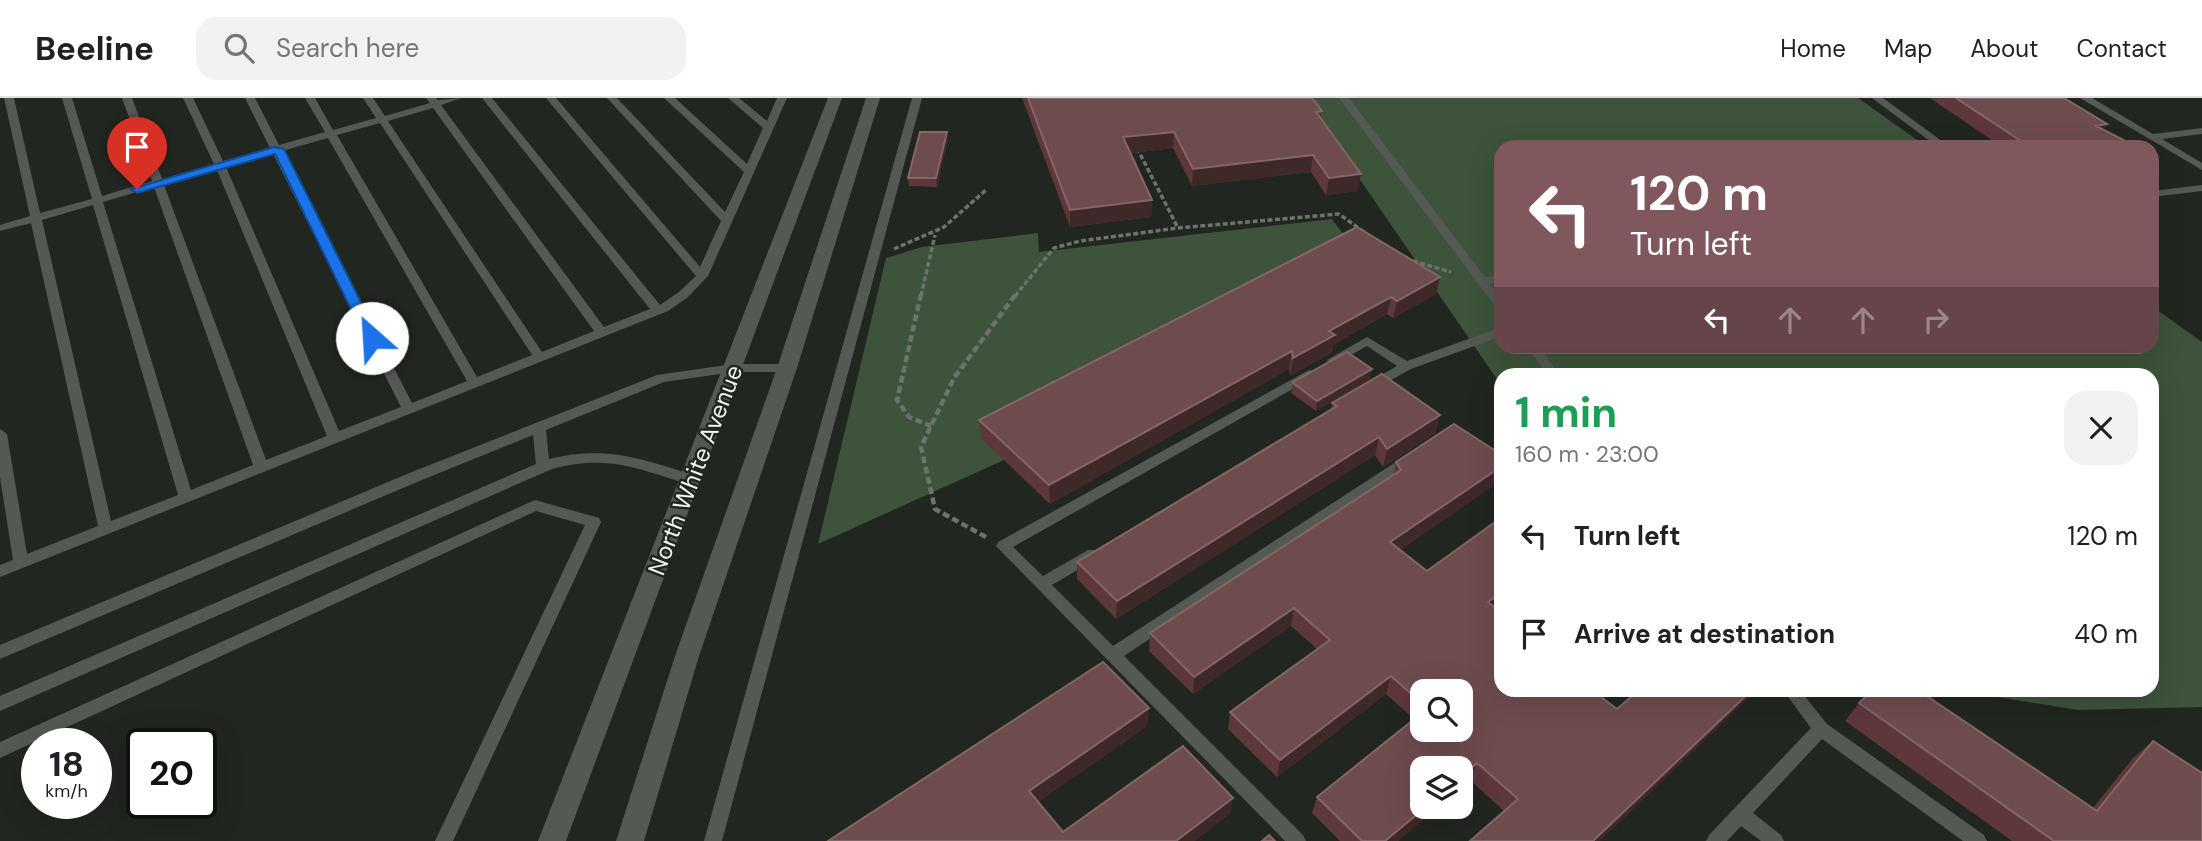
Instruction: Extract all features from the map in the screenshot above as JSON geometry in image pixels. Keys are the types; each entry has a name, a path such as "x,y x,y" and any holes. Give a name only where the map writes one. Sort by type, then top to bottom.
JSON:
{"main road":[{"name":"North White Avenue","path":"552,841 835,98"},
{"name":"North White Avenue","path":"630,841 687,656 787,368 873,98"}],"lane":[{"path":"9,98 106,528"},
{"path":"67,98 186,497"},
{"path":"127,98 261,467"},
{"path":"188,98 220,165 335,438"},
{"path":"250,98 408,409"},
{"path":"310,98 474,383"},
{"path":"368,98 539,356"},
{"path":"0,228 331,134 433,101 457,98"},
{"path":"487,98 657,310"},
{"path":"551,98 702,276"},
{"path":"612,98 727,220"},
{"path":"669,98 749,171"},
{"path":"733,98 768,128"},
{"path":"0,571 657,310 683,295 702,276 782,98"},
{"path":"713,841 916,98"},
{"path":"1344,98 1494,297"},
{"path":"1877,98 1935,140"},
{"path":"2085,98 2157,140"},
{"path":"433,101 601,332"},
{"path":"2152,137 2202,131"},
{"path":"2159,141 2202,167"},
{"path":"2159,193 2202,188"},
{"path":"1482,281 1494,280"},
{"path":"1360,394 1388,383 1406,366 1494,334"},
{"path":"1297,841 1003,546 1367,341 1406,366"},
{"path":"0,652 662,378 734,368 787,368"},
{"path":"539,427 543,467"},
{"path":"0,434 21,563"},
{"path":"1113,655 1426,448"},
{"path":"0,704 543,467 577,456 608,455 691,480"},
{"path":"0,750 535,505 594,522 444,841"},
{"path":"1042,584 1101,549"},
{"path":"1796,697 1821,729 1978,841"},
{"path":"1715,841 1821,729"},
{"path":"1740,814 1775,841"}],"path":[{"path":"1135,145 1178,228"},
{"path":"873,256 934,235 962,215 986,190"},
{"path":"1003,546 935,509 921,447 954,378 999,315 1054,248 1080,241 1178,228 1339,214 1370,236"},
{"path":"931,426 909,417 897,400 934,235"},
{"path":"1401,258 1482,281"}],"green space":[{"path":"1304,98 1858,98 1917,140 1494,140 1494,354 2159,354 2159,311 2202,342 2202,707 2078,710 1997,697 2159,697 2159,368 1494,368 1494,375"},
{"path":"1332,219 1349,242 1004,460 818,544 886,258 922,247 1038,233 1039,252"}],"building":[{"path":"1028,98 1312,98 1322,111 1316,112 1361,174 1329,178 1313,155 1193,169 1174,132 1123,137 1152,200 1070,210"},
{"path":"1956,98 2064,98 2107,124 2096,126 2123,140 2019,140"},
{"path":"920,132 947,132 936,178 908,178"},
{"path":"1357,227 1440,277 1397,301 1391,297 1329,331 1335,335 1293,358 1292,351 1049,485 979,420"},
{"path":"1347,352 1372,369 1317,401 1293,383 1293,382"},
{"path":"1382,374 1440,415 1387,449 1379,437 1117,601 1077,562 1337,406 1332,403"},
{"path":"1454,424 1494,450 1494,471 1390,542 1427,571 1494,523 1494,598 1488,602 1494,607 1494,697 1601,697 1617,709 1631,697 1745,697 1593,841 1470,841 1518,799 1477,763 1473,766 1473,756 1410,756 1412,819 1385,841 1362,841 1317,797 1410,722 1410,742 1473,742 1473,679 1410,679 1410,693 1391,676 1280,760 1230,712 1330,640 1294,608 1194,677 1150,633 1401,470 1396,462"},
{"path":"1103,662 1149,708 1029,791 1063,832 1183,746 1233,798 1176,841 828,841"},
{"path":"1865,697 1928,697 2097,811 2153,741 2202,773 2202,841 2054,841 1859,703"},
{"path":"1269,835 1275,841 1262,841"}],"route":[{"path":"137,189 278,149 372,338"}]}
